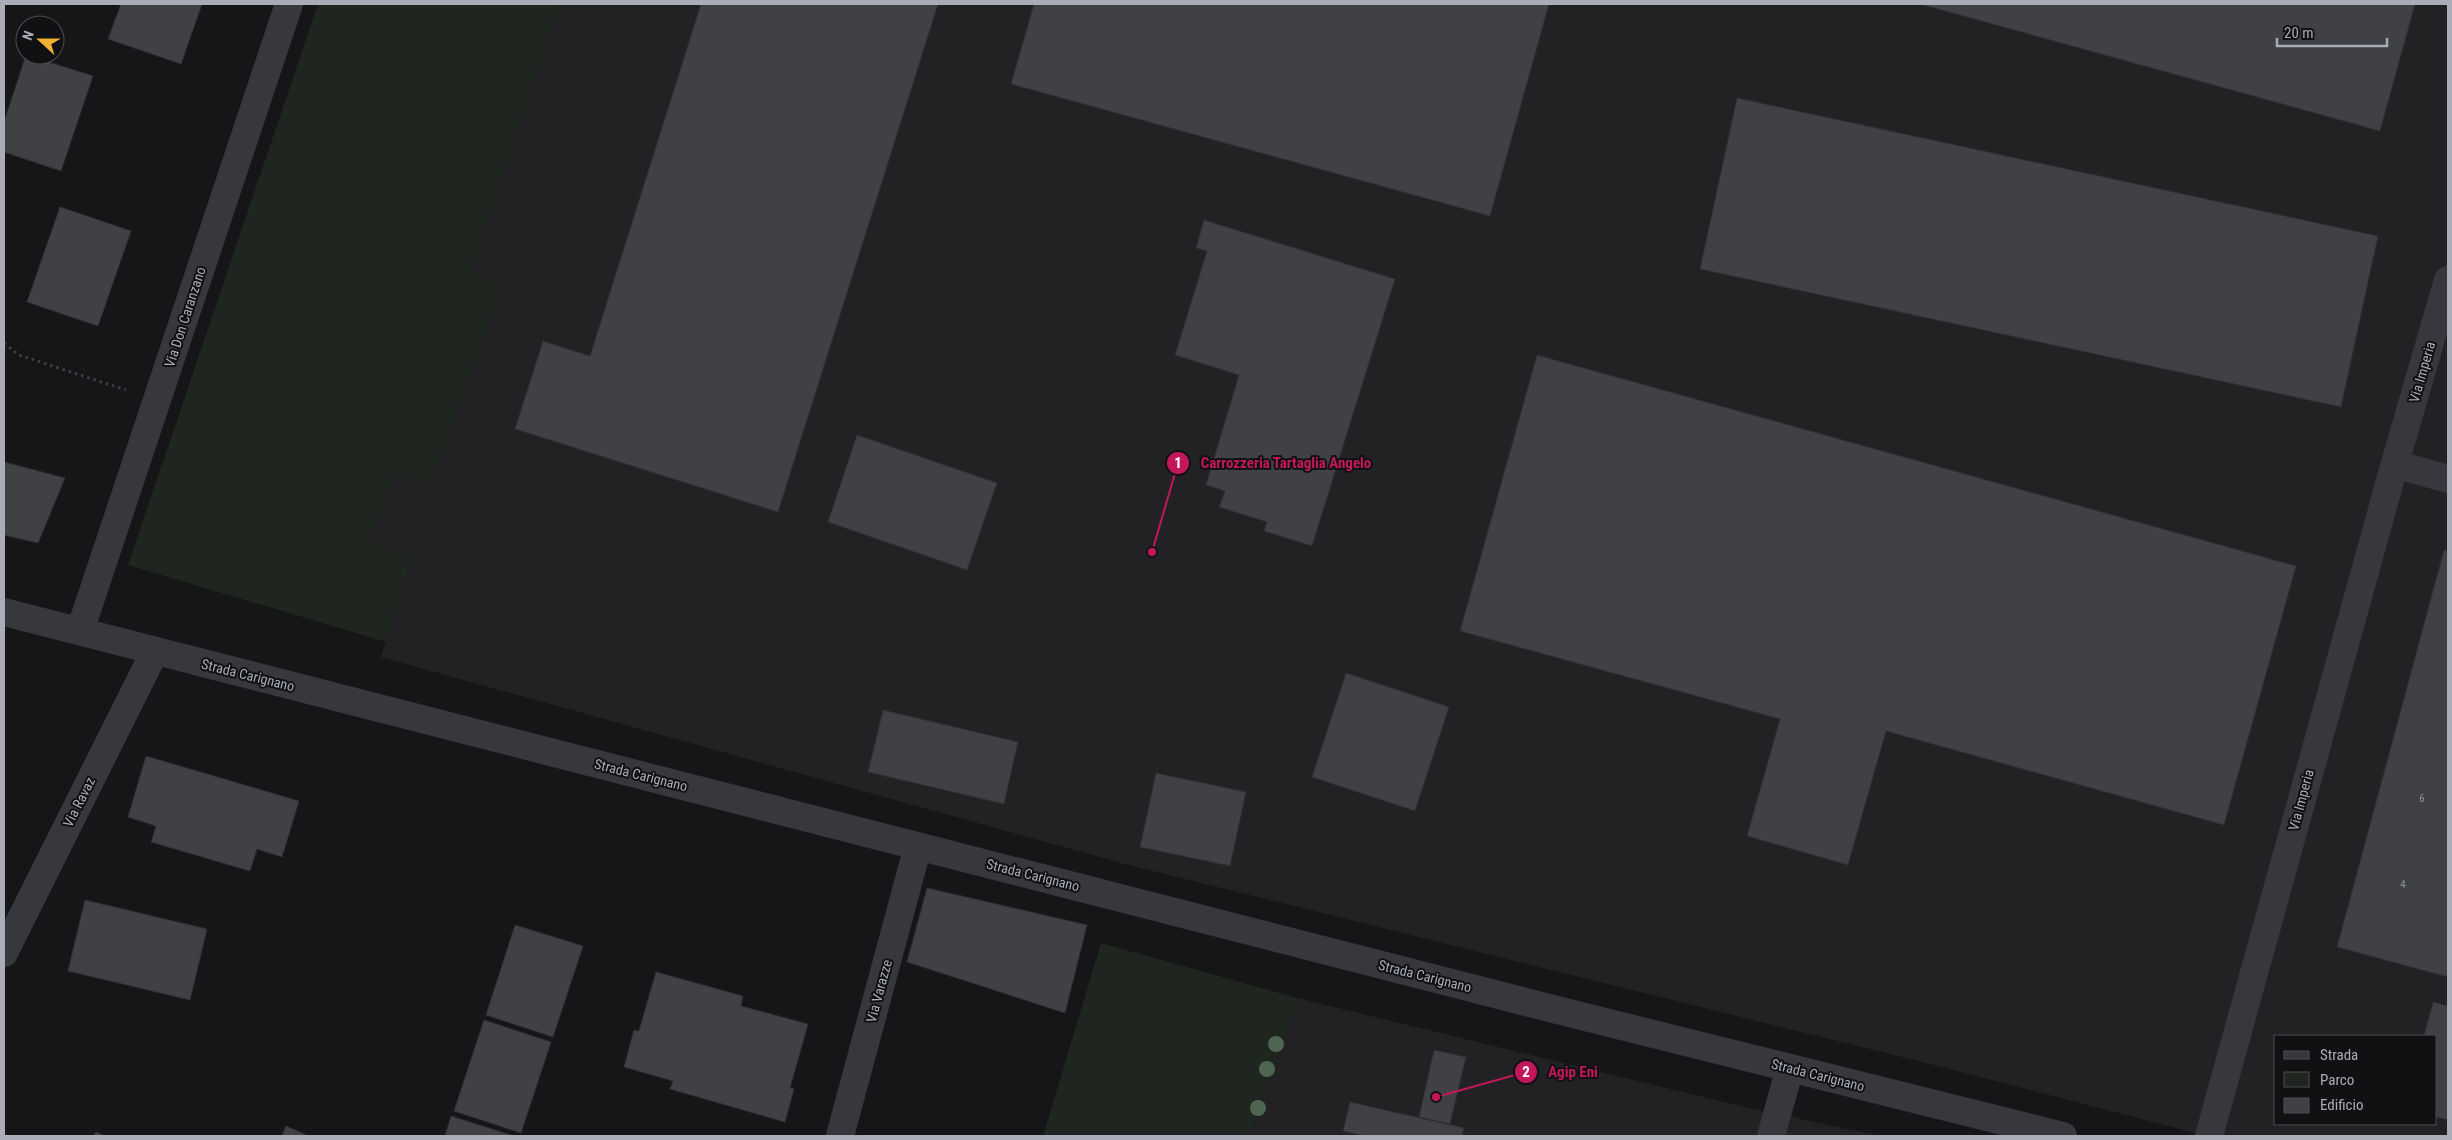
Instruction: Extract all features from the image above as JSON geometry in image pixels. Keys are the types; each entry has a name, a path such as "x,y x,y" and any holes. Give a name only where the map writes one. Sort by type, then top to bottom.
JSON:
{"street":[{"name":"Via Don Caranzano","path":"80,631 289,4"},
{"name":"Via Imperia","path":"2209,1136 2395,464 2448,280"},
{"path":"2395,464 2448,479"},
{"name":"Strada Carignano","path":"4,612 2063,1136"},
{"name":"Via Ravaz","path":"4,953 155,651"},
{"name":"Via Varazze","path":"840,1136 918,846"},
{"path":"1772,1136 1790,1068"}],"path":[{"path":"4,343 19,355 122,388 156,403"}],"shaded area":[{"path":"559,4 2448,4 2448,1136 2207,1136 1942,1067 1121,863 381,657 412,558 368,542 396,470 431,483 502,284 470,271"},
{"path":"1297,998 1736,1105 1881,1136 1250,1136"}],"green space":[{"path":"318,4 559,4 470,271 503,284 431,484 396,471 369,542 412,558 386,642 128,565"},
{"path":"1101,943 1297,998 1250,1136 1043,1136"}],"building":[{"path":"121,4 202,4 181,64 108,39"},
{"path":"701,4 938,4 778,512 515,429 543,341 590,356"},
{"path":"1034,4 1549,4 1490,216 1011,84"},
{"path":"1920,4 2415,4 2380,131"},
{"path":"23,65 58,65 93,76 61,171 4,152 4,122"},
{"path":"1737,98 2378,236 2341,407 1700,269"},
{"path":"60,207 131,231 98,326 27,302"},
{"path":"1204,220 1395,279 1312,546 1264,531 1267,522 1219,507 1225,491 1206,485 1239,375 1175,355 1207,251 1196,248"},
{"path":"1537,355 2296,566 2224,825 1886,731 1848,865 1747,836 1780,719 1460,631"},
{"path":"857,435 997,483 967,570 828,522"},
{"path":"4,462 65,478 38,543 4,535"},
{"path":"2444,550 2448,551 2448,977 2337,947"},
{"path":"1346,673 1449,707 1415,811 1312,777"},
{"path":"883,710 1018,742 1004,804 868,772"},
{"path":"146,756 299,801 282,857 257,849 250,871 151,842 156,826 128,817"},
{"path":"1156,773 1246,792 1230,866 1140,847"},
{"path":"927,888 1087,925 1065,1013 907,962"},
{"path":"85,900 207,929 190,1000 68,971"},
{"path":"515,925 583,946 553,1037 486,1015"},
{"path":"656,972 743,996 741,1006 808,1024 790,1088 794,1089 785,1122 670,1089 673,1081 624,1067 634,1030 639,1031"},
{"path":"2433,1002 2448,1006 2448,1120 2437,1117 2437,1035 2424,1035"},
{"path":"484,1020 551,1042 521,1133 454,1111"},
{"path":"1434,1050 1466,1057 1450,1124 1419,1117"},
{"path":"1350,1102 1464,1128 1462,1136 1365,1136 1343,1131"},
{"path":"451,1116 514,1136 445,1136"},
{"path":"286,1126 309,1136 282,1136"},
{"path":"96,1132 105,1136 93,1136"}],"place":[{"name":"Carrozzeria Tartaglia Angelo","path":"1152,552"},
{"name":"Agip Eni","path":"1436,1097"}]}
